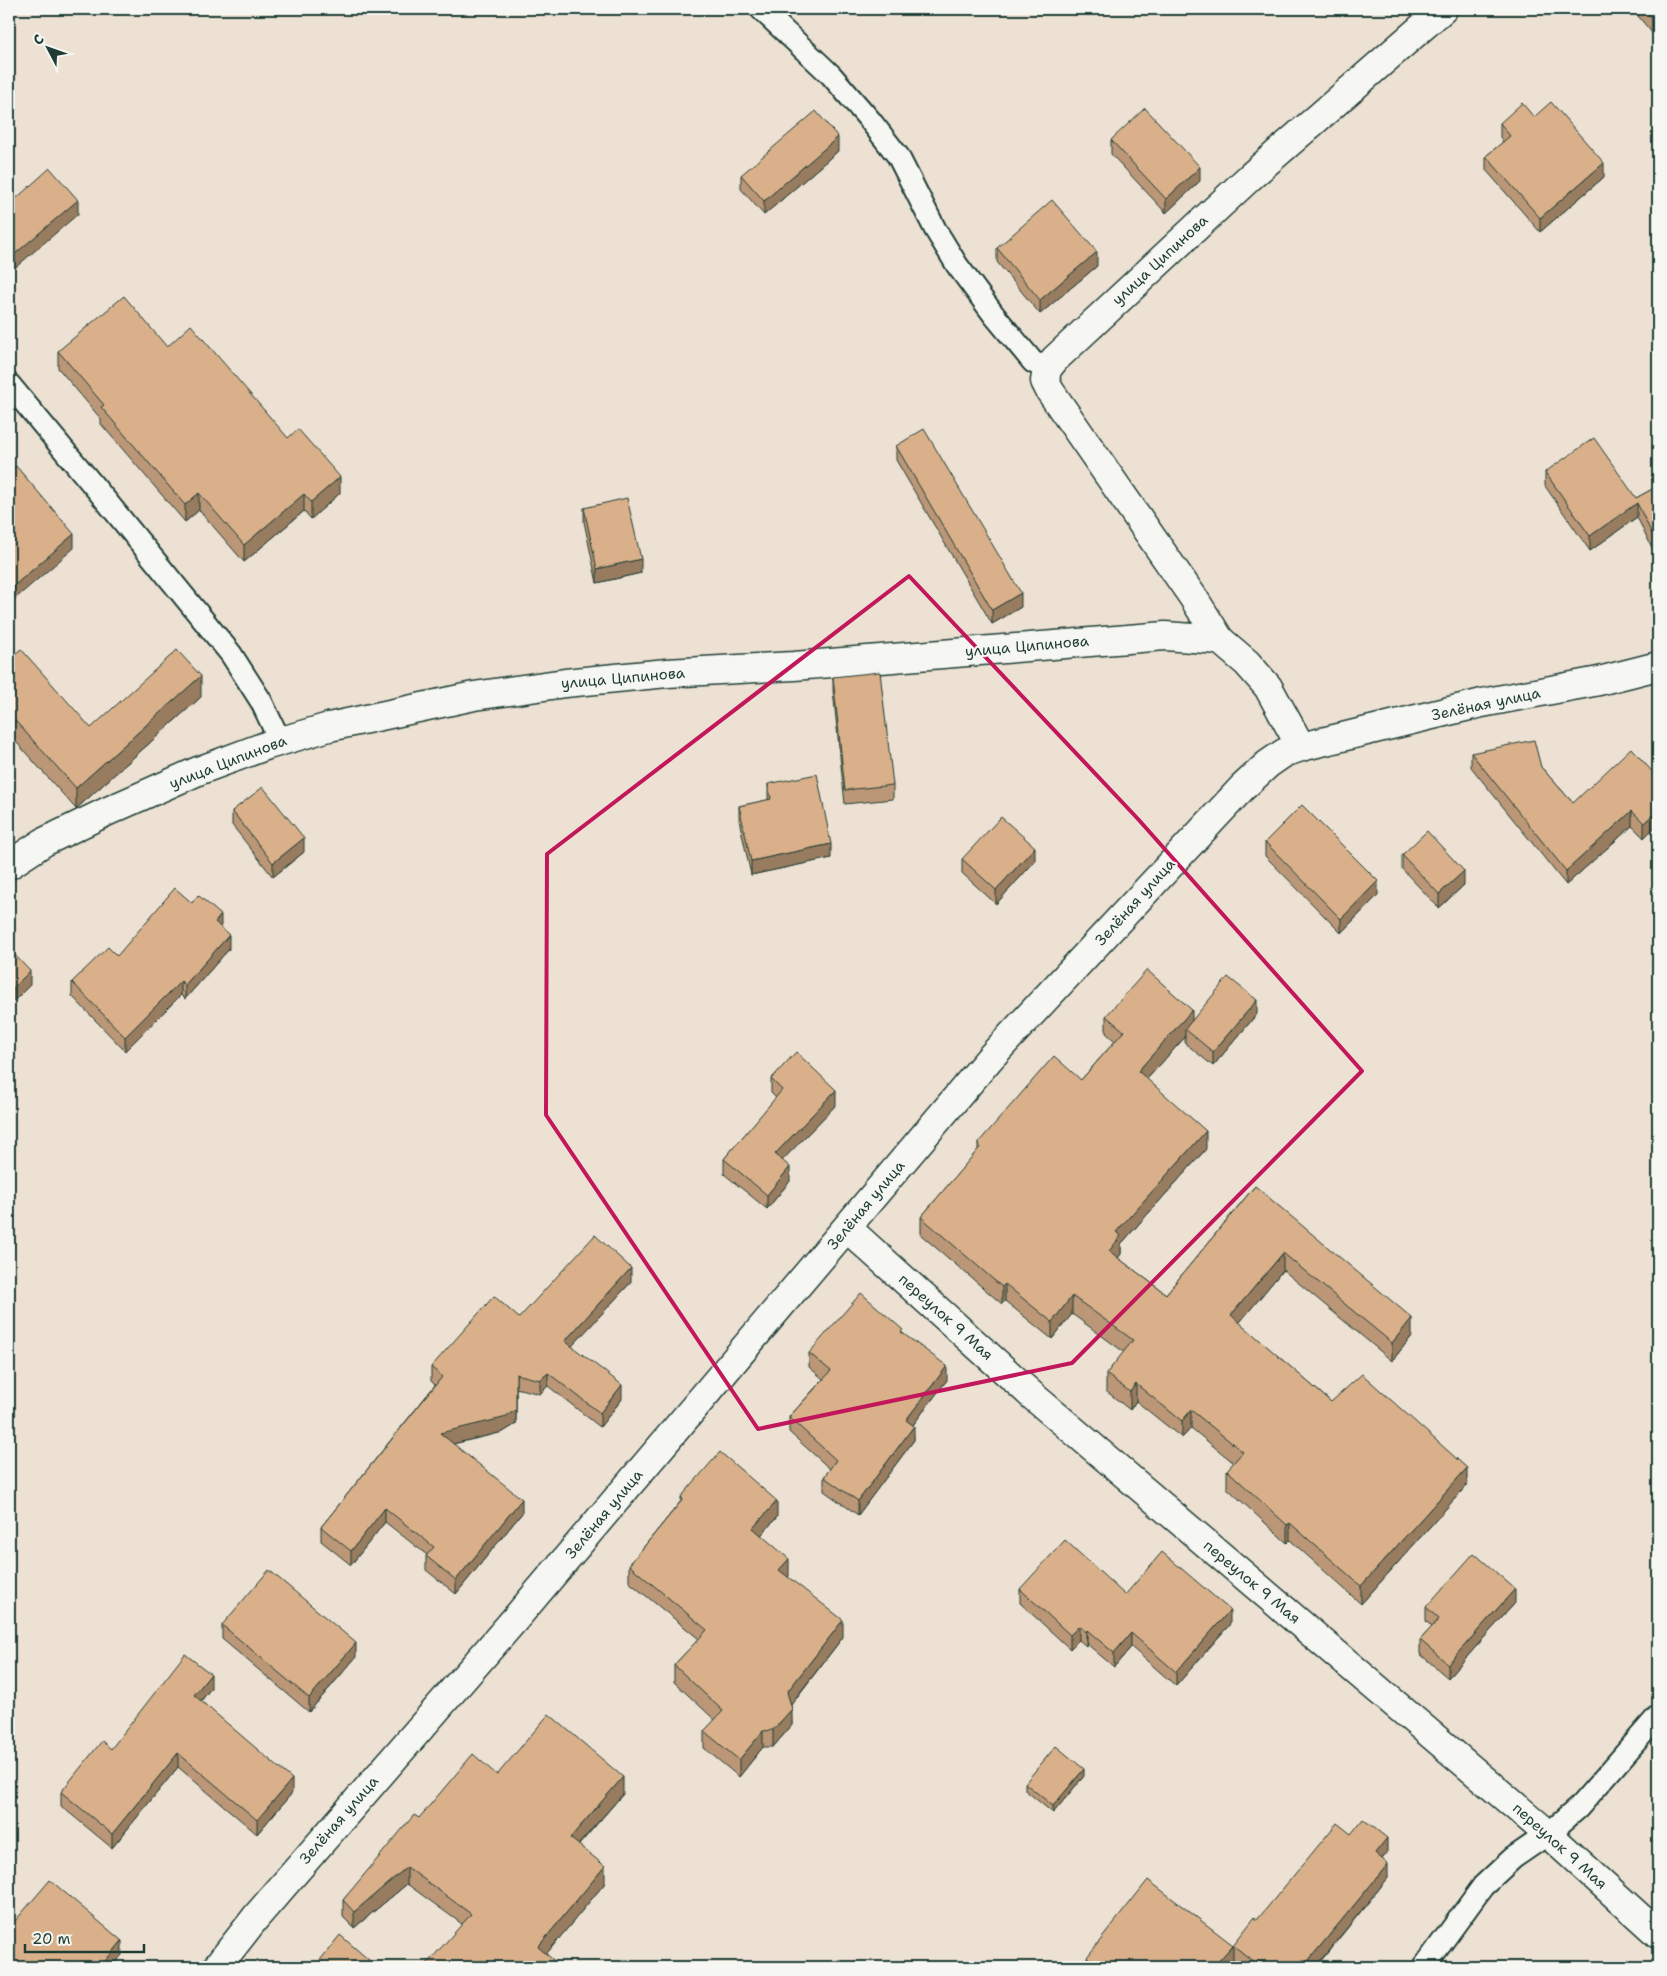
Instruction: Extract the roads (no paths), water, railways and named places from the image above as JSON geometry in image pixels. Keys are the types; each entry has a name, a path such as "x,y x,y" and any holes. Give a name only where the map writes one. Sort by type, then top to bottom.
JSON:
{"street":[{"name":"улица Ципинова","path":"1047,369 1100,316 1250,177 1443,9"},
{"path":"1047,369 1045,381 1050,391 1162,551 1220,640 1247,662 1268,687 1301,747"},
{"name":"улица Ципинова","path":"9,866 44,842 198,771 280,741 329,727 455,700 565,683 667,673 794,666 1165,636 1220,640"},
{"name":"Зелёная улица","path":"217,1967 256,1917 516,1618 707,1390 990,1058 1200,831 1268,764 1284,753 1301,747 1482,703 1599,681 1658,666"},
{"name":"переулок 9 Мая","path":"847,1228 1034,1397 1548,1834 1658,1934"}],"lane":[{"path":"761,9 831,75 869,119 898,156 935,229 957,265 994,315 1033,362 1047,369"},
{"path":"9,384 108,502 231,654 261,701 280,741"},
{"path":"1424,1967 1483,1886 1513,1858 1548,1834 1578,1808 1658,1716"}]}
